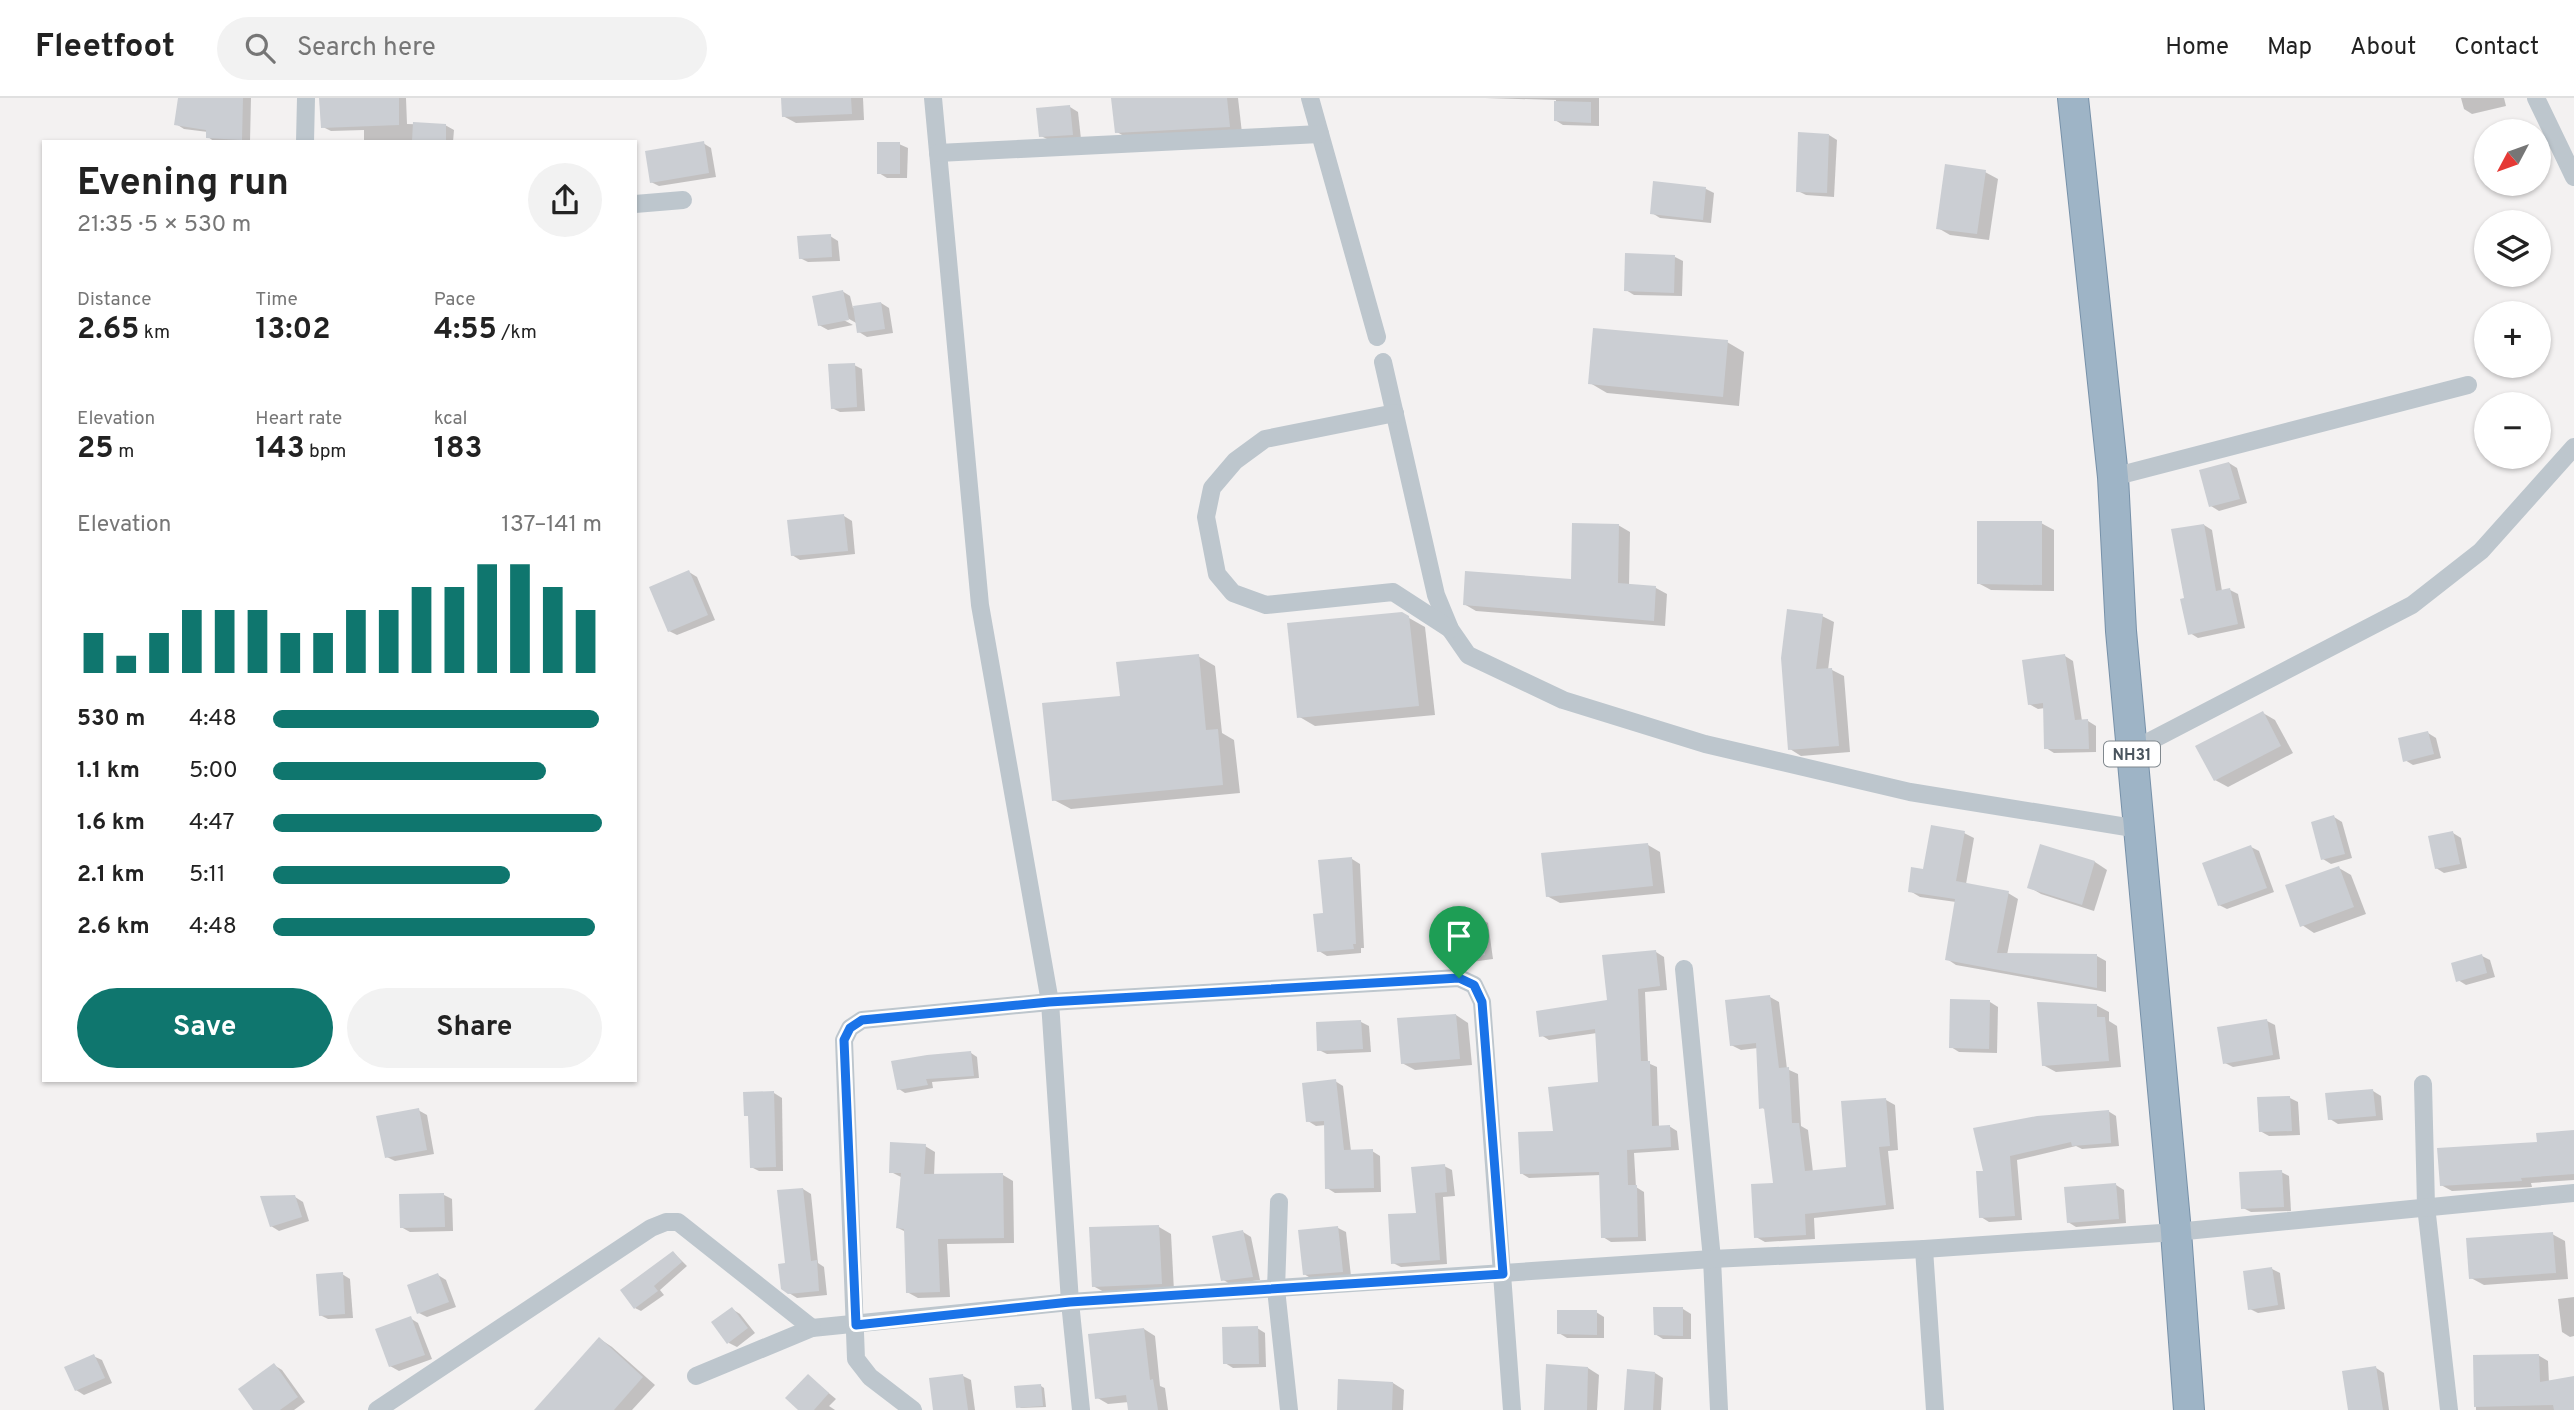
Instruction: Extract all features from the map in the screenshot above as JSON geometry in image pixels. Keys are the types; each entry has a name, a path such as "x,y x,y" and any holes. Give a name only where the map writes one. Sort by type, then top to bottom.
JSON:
{"highway":[{"name":"NH31","path":"2073,98 2113,477 2121,631 2176,1232 2189,1410"}],"street":[{"path":"305,140 306,98"},
{"path":"933,98 981,606 1049,1002 1070,1302 1081,1410"},
{"path":"1310,98 1377,337"},
{"path":"2536,98 2573,173"},
{"path":"938,153 1320,134"},
{"path":"637,204 683,200"},
{"path":"1383,362 1436,595 1450,629 1468,655 1563,699 1705,744 1910,792 2139,829"},
{"path":"2113,477 2468,385"},
{"path":"1395,413 1265,439 1235,461 1212,488 1206,517 1217,574 1233,593 1266,605 1393,592 1450,629"},
{"path":"2131,751 2412,605 2481,551 2574,447"},
{"path":"1684,969 1712,1259 1719,1410"},
{"path":"913,1410 870,1377 856,1359 844,1040 850,1028 862,1020 1049,1002 1459,978 1474,985 1482,1002 1512,1410"},
{"path":"2423,1084 2426,1206 2449,1410"},
{"path":"696,1376 812,1328 1070,1302 1712,1259 1924,1249 2176,1232 2574,1193"},
{"path":"1279,1202 1276,1289 1289,1410"},
{"path":"377,1410 651,1228 666,1223 678,1222 812,1328"},
{"path":"1924,1249 1935,1410"}],"building":[{"path":"178,98 243,98 242,140 206,138 206,130 174,125"},
{"path":"319,98 399,98 399,125 321,128"},
{"path":"781,98 851,98 852,114 782,117"},
{"path":"1111,98 1227,98 1230,127 1115,133"},
{"path":"1554,101 1591,102 1591,123 1554,121"},
{"path":"1070,105 1073,135 1039,137 1036,108"},
{"path":"413,122 446,124 446,140 412,140"},
{"path":"1798,132 1829,134 1827,193 1796,192"},
{"path":"704,141 709,173 650,183 645,151"},
{"path":"877,142 900,142 900,174 877,174"},
{"path":"1945,164 1986,170 1977,234 1936,229"},
{"path":"1653,181 1706,187 1703,220 1650,214"},
{"path":"831,234 832,257 799,259 797,236"},
{"path":"1625,253 1675,255 1674,293 1624,291"},
{"path":"843,290 849,320 818,326 812,296"},
{"path":"881,302 885,329 857,333 853,306"},
{"path":"1593,328 1728,340 1723,397 1588,384"},
{"path":"855,363 857,407 831,409 828,364"},
{"path":"2229,462 2240,499 2209,507 2199,470"},
{"path":"844,514 848,551 791,556 787,520"},
{"path":"1977,521 2042,521 2042,585 1977,584"},
{"path":"1572,523 1619,524 1618,583 1656,586 1654,621 1463,605 1465,571 1571,579"},
{"path":"2204,524 2216,591 2230,588 2238,624 2188,635 2180,599 2184,598 2171,529"},
{"path":"689,570 708,615 668,632 649,587"},
{"path":"1787,609 1823,614 1816,669 1832,668 1839,746 1788,750 1781,658"},
{"path":"1402,612 1409,616 1419,706 1297,718 1287,623"},
{"path":"1199,654 1206,730 1218,729 1223,785 1052,801 1042,703 1120,696 1116,662"},
{"path":"2065,654 2075,720 2088,719 2089,749 2044,749 2043,703 2028,705 2022,660"},
{"path":"2263,711 2281,746 2214,781 2195,746"},
{"path":"2428,731 2434,754 2403,762 2398,738"},
{"path":"2334,815 2345,854 2321,860 2311,822"},
{"path":"1931,825 1965,831 1956,881 2009,891 1997,953 2097,954 2097,988 1945,960 1955,899 1908,892 1911,867 1923,869"},
{"path":"2453,831 2460,864 2435,869 2428,836"},
{"path":"1648,843 1653,886 1546,897 1541,853"},
{"path":"2040,844 2095,861 2082,905 2027,888"},
{"path":"2251,845 2267,888 2218,906 2202,863"},
{"path":"1352,857 1356,944 1353,944 1354,949 1317,952 1313,914 1323,913 1318,860"},
{"path":"2339,866 2354,907 2300,927 2285,885"},
{"path":"1480,916 1485,955 1454,959 1449,920"},
{"path":"1656,950 1660,986 1638,989 1641,1061 1650,1061 1652,1126 1670,1125 1671,1147 1627,1150 1628,1185 1637,1185 1638,1237 1601,1238 1599,1172 1520,1174 1518,1132 1553,1131 1548,1087 1598,1082 1595,1029 1539,1037 1536,1011 1607,1000 1602,955"},
{"path":"2482,954 2487,973 2456,982 2451,963"},
{"path":"1770,995 1779,1068 1789,1067 1792,1123 1799,1123 1805,1171 1846,1167 1841,1101 1886,1098 1890,1146 1879,1147 1886,1205 1805,1214 1806,1235 1754,1238 1751,1184 1773,1183 1764,1108 1759,1109 1756,1043 1730,1046 1725,1000"},
{"path":"1950,999 1990,1000 1989,1049 1949,1048"},
{"path":"2037,1002 2097,1004 2097,1017 2105,1017 2109,1061 2042,1066"},
{"path":"1456,1014 1460,1059 1401,1064 1397,1018"},
{"path":"2267,1019 2273,1055 2223,1064 2217,1027"},
{"path":"1361,1020 1363,1049 1317,1051 1316,1022"},
{"path":"971,1051 974,1076 926,1079 928,1085 897,1090 891,1061"},
{"path":"1336,1079 1344,1150 1373,1149 1374,1188 1325,1189 1324,1121 1306,1122 1302,1083"},
{"path":"2373,1089 2376,1116 2328,1120 2325,1093"},
{"path":"774,1091 776,1167 750,1168 748,1116 744,1116 743,1092"},
{"path":"2290,1096 2292,1131 2259,1132 2257,1097"},
{"path":"419,1108 427,1150 385,1158 376,1116"},
{"path":"2109,1110 2111,1143 2072,1146 2071,1142 2010,1156 2015,1216 1979,1218 1976,1171 1983,1171 1973,1128 2037,1116"},
{"path":"2574,1130 2574,1174 2521,1178 2522,1181 2440,1186 2437,1148 2537,1142 2536,1133"},
{"path":"890,1142 926,1144 924,1174 1003,1173 1004,1238 938,1239 940,1292 906,1293 904,1229 896,1228 901,1173 889,1173"},
{"path":"1445,1164 1447,1192 1435,1193 1440,1260 1391,1264 1388,1214 1416,1213 1411,1167"},
{"path":"2282,1170 2284,1207 2241,1209 2239,1172"},
{"path":"2116,1183 2119,1219 2067,1223 2064,1187"},
{"path":"803,1188 811,1261 817,1260 819,1291 788,1294 781,1289 778,1264 785,1263 777,1190"},
{"path":"444,1193 445,1227 400,1228 399,1194"},
{"path":"295,1195 302,1217 270,1227 260,1196"},
{"path":"1159,1225 1162,1284 1092,1287 1089,1227"},
{"path":"1338,1226 1343,1272 1303,1275 1298,1230"},
{"path":"1243,1230 1253,1277 1221,1281 1212,1236"},
{"path":"2553,1232 2556,1273 2469,1279 2466,1238"},
{"path":"673,1251 682,1262 654,1286 658,1291 634,1309 620,1290"},
{"path":"2272,1267 2278,1305 2248,1310 2243,1271"},
{"path":"343,1272 345,1314 319,1316 316,1274"},
{"path":"438,1273 449,1302 417,1314 407,1285"},
{"path":"732,1307 748,1328 727,1344 711,1322"},
{"path":"1653,1307 1683,1307 1683,1336 1654,1335"},
{"path":"1557,1310 1597,1310 1597,1335 1557,1334"},
{"path":"411,1316 425,1355 389,1367 375,1329"},
{"path":"1258,1326 1259,1364 1223,1364 1222,1327"},
{"path":"1144,1328 1150,1380 1153,1379 1158,1410 1128,1410 1126,1395 1095,1399 1088,1334"},
{"path":"599,1337 643,1377 614,1410 534,1410"},
{"path":"94,1354 105,1378 75,1391 64,1367"},
{"path":"2539,1354 2540,1382 2574,1376 2574,1410 2554,1410 2553,1405 2474,1407 2473,1355"},
{"path":"274,1363 298,1397 280,1410 253,1410 238,1389"},
{"path":"1546,1364 1588,1367 1587,1410 1544,1410"},
{"path":"2376,1366 2383,1410 2348,1410 2342,1371"},
{"path":"1627,1369 1655,1372 1653,1410 1624,1410"},
{"path":"808,1374 829,1393 814,1410 798,1410 785,1398"},
{"path":"963,1374 968,1410 933,1410 929,1378"},
{"path":"1338,1379 1393,1382 1392,1410 1337,1410"},
{"path":"1041,1384 1043,1406 1016,1408 1014,1386"}],"route":[{"path":"1459,978 1474,985 1482,1002 1503,1274 1070,1302 856,1325 844,1040 850,1028 862,1020 1049,1002 1459,978"}]}
